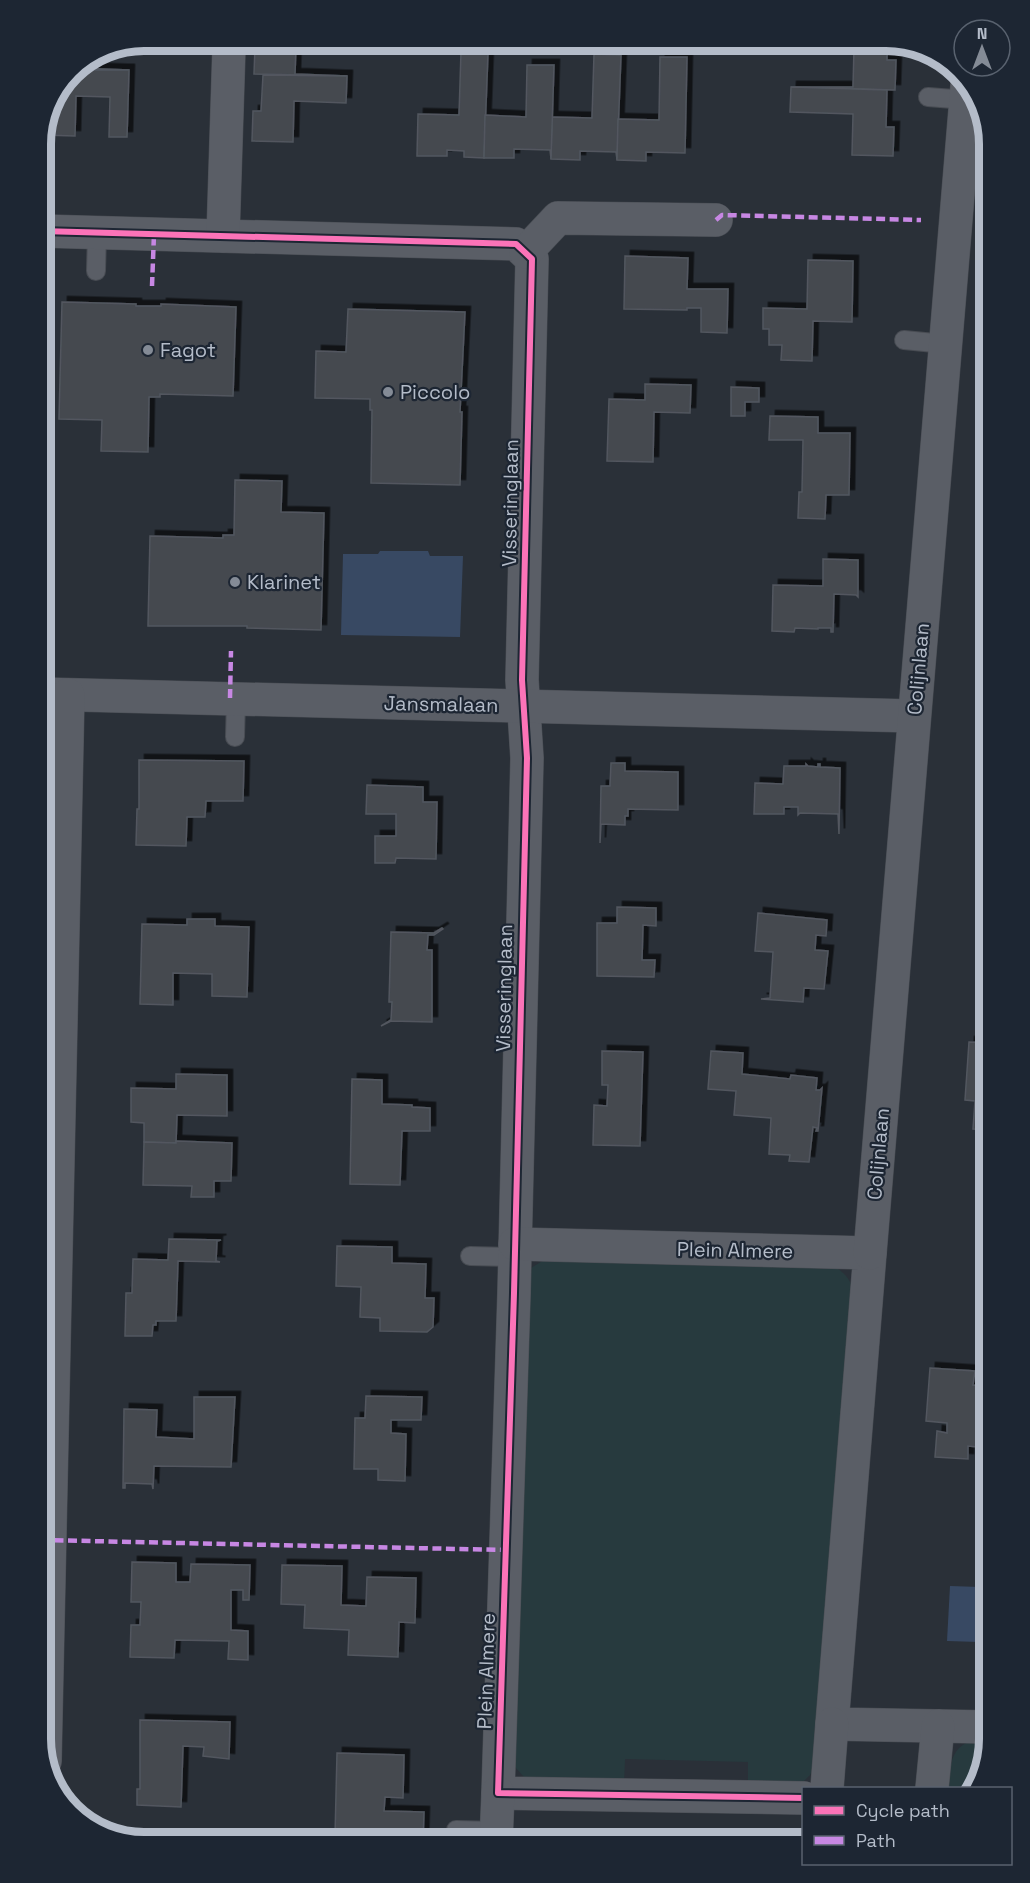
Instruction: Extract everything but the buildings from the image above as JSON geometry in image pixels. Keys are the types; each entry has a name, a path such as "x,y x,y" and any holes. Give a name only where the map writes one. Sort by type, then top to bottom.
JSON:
{"street":[{"path":"223,236 229,51"},
{"name":"Colijnlaan","path":"870,1253 966,95"},
{"path":"51,231 516,244 526,252 558,218 716,220"},
{"name":"Visseringlaan","path":"515,1250 527,758 523,656 532,259 526,252"},
{"path":"51,1121 55,695"},
{"name":"Jansmalaan","path":"55,695 914,716"},
{"name":"Plein Almere","path":"496,1832 515,1250 870,1253"},
{"path":"826,1787 870,1253"},
{"path":"832,1724 979,1727"},
{"path":"932,1787 938,1726"},
{"path":"498,1793 802,1798"}],"lane":[{"path":"927,97 964,93"},
{"path":"96,271 97,233"},
{"path":"904,340 945,344"},
{"path":"235,736 236,699"},
{"path":"470,1256 515,1250"},
{"path":"456,1830 467,1832"}],"green space":[{"path":"544,1260 834,1267 843,1272 852,1286 813,1769 802,1783 748,1786 748,1762 625,1759 624,1783 524,1777 515,1767 526,1278 531,1268"},
{"path":"968,1742 979,1742 972,1775 965,1787 948,1787 954,1756"}],"water":[{"path":"380,551 428,551 430,556 463,556 460,637 341,635 343,554 378,554"},
{"path":"950,1586 979,1587 979,1642 947,1641"}],"marked path":[{"path":"716,220 722,215 921,220"},
{"path":"152,286 154,234"},
{"path":"230,698 231,651"},
{"path":"51,1540 506,1550"}],"cycle path":[{"path":"51,231 516,244 532,259 522,680 527,758 514,1293 498,1793 802,1798"}],"place":[{"name":"Fagot","path":"148,350"},
{"name":"Piccolo","path":"388,392"},
{"name":"Klarinet","path":"235,582"}]}
